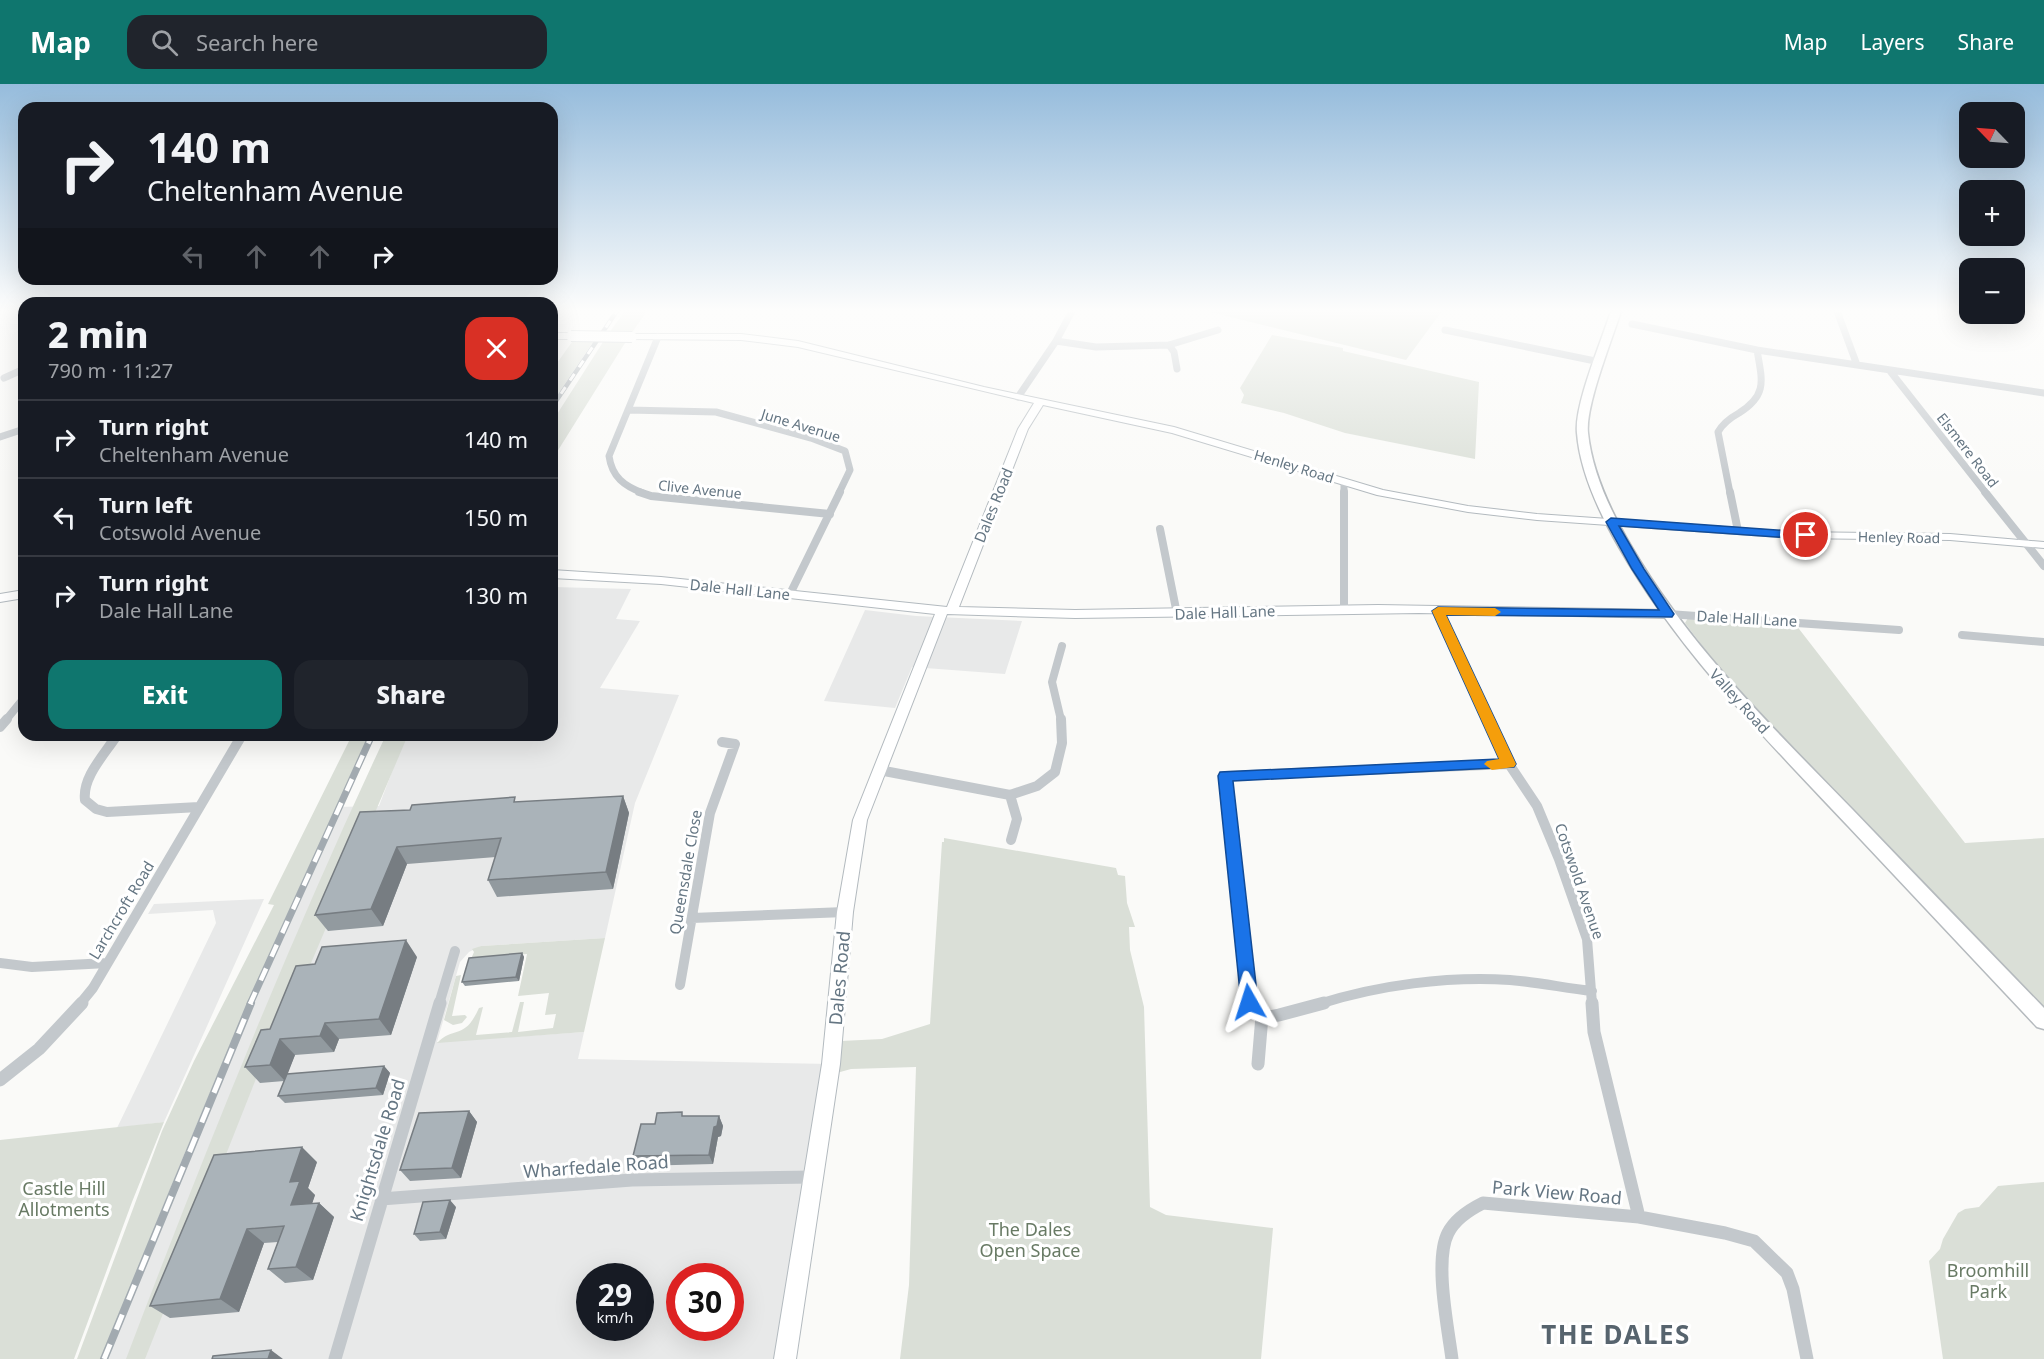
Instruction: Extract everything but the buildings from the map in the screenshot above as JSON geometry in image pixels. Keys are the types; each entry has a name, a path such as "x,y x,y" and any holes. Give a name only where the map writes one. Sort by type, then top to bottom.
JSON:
{"main road":[{"name":"Valley Road","path":"1597,370 1583,416 1582,431 1591,471 1611,522 1638,569 1668,614 1745,708 2044,1021"}],"street":[{"name":"Clive Avenue","path":"644,370 609,456 613,473 628,487 651,496 830,514"},
{"name":"Henley Road","path":"906,370 1174,430 1344,482 1440,505 1537,517 1738,531 1819,536 1950,537 2044,545"},
{"path":"1018,397 1036,370"},
{"path":"1738,531 1718,432 1729,417 1756,401 1760,396 1759,370"},
{"path":"1890,371 2044,393"},
{"name":"Elsmere Road","path":"1890,371 2044,566"},
{"path":"4,378 18,372"},
{"name":"Dales Road","path":"785,1359 831,1064 845,912 860,820 1023,429 1040,402"},
{"name":"June Avenue","path":"628,410 716,412 835,446 848,456 850,470 790,594"},
{"path":"0,437 18,431"},
{"path":"1344,482 1344,609"},
{"path":"1160,529 1177,614"},
{"name":"Dale Hall Lane","path":"558,574 611,576 947,610 1058,614 1177,614 1344,609 1668,614 1816,622 1899,630"},
{"path":"0,598 18,595"},
{"name":"Cotswold Avenue","path":"1438,611 1509,764 1537,806 1559,859 1587,939 1594,1032 1639,1217"},
{"path":"1962,634 2044,642"},
{"path":"879,770 1010,795 1037,786 1055,772 1061,751 1063,728 1052,682 1062,646"},
{"path":"0,727 18,705"},
{"path":"113,741 85,787 86,800 92,807 107,812 199,807"},
{"name":"Larchcroft Road","path":"0,1080 26,1060 64,1024 93,988 238,741"},
{"name":"Queensdale Close","path":"680,985 710,813 735,744 722,742"},
{"path":"1509,764 1225,776 1249,1002 1262,1016 1278,1015 1348,996 1428,983 1467,980 1510,980 1592,991"},
{"path":"1010,795 1017,819 1011,840"},
{"path":"692,918 845,912"},
{"name":"Knightsdale Road","path":"334,1359 454,951"},
{"path":"0,963 32,967 107,963"},
{"path":"1258,1064 1262,1016"},
{"name":"Wharfedale Road","path":"381,1199 632,1180 813,1177"},
{"name":"Park View Road","path":"1452,1359 1443,1257 1446,1236 1467,1211 1483,1203 1639,1217 1725,1233 1754,1241 1787,1273 1793,1289 1807,1359"}],"shaded area":[{"path":"558,587 631,589 616,619 640,621 600,688 679,695 635,803 605,938 481,946 469,952 460,962 437,1042 584,1032 578,1059 831,1064 785,1359 104,1359 337,807 379,806 404,741 558,741"},
{"path":"865,610 916,616 1022,621 1005,674 912,667 895,708 824,701"},
{"path":"264,899 164,1122 117,1128 216,923 213,910 148,914 154,904"}],"green space":[{"path":"558,370 574,370 558,394"},
{"path":"585,370 608,370 558,450 558,413"},
{"path":"1251,370 1429,370 1479,382 1475,459 1345,433 1284,413 1241,403 1244,395 1240,388"},
{"path":"1688,618 1796,625 1965,843 2044,838 2044,1008 1767,722 1713,660 1685,623"},
{"path":"349,741 368,741 264,966 165,1201 102,1359 77,1359 162,1131 194,1061 274,905 268,904"},
{"path":"383,741 405,741 300,989 265,1056 145,1359 126,1359 250,1044"},
{"name":"The Dales Open Space","path":"944,838 1116,868 1118,875 1125,876 1127,903 1135,927 1129,927 1130,950 1144,1007 1150,1207 1166,1215 1273,1228 1261,1359 900,1359 909,1285 916,1067 851,1069 833,1074 841,1041 882,1039 930,1024"},
{"path":"605,938 584,1032 437,1043 464,1029 479,1008 483,1007 476,1035 512,1032 520,1002 524,1002 518,1032 553,1028 556,1014 545,1015 549,993 518,996 527,954 471,959 474,952 472,949 481,946"},
{"path":"461,975 452,1016 465,1015 467,1017 462,1023 453,1025 444,1020 456,976"},
{"name":"Castle Hill Allotments","path":"164,1122 74,1359 0,1359 0,1140"},
{"name":"Broomhill Park","path":"2044,1182 2044,1359 1943,1359 1929,1261 1940,1249 1958,1213 1965,1209 1979,1207 1998,1186"}],"railway":[{"path":"558,398 577,370"},
{"path":"250,1004 369,741"},
{"path":"104,1359 251,1003"}],"slow traffic":[{"path":"1492,764 1509,764 1438,611 1495,612"}],"district":[{"name":"THE DALES","path":"1616,1334"}],"route":[{"path":"1249,1002 1225,776 1509,764 1438,611 1668,614 1638,569 1611,522 1806,535"}]}
